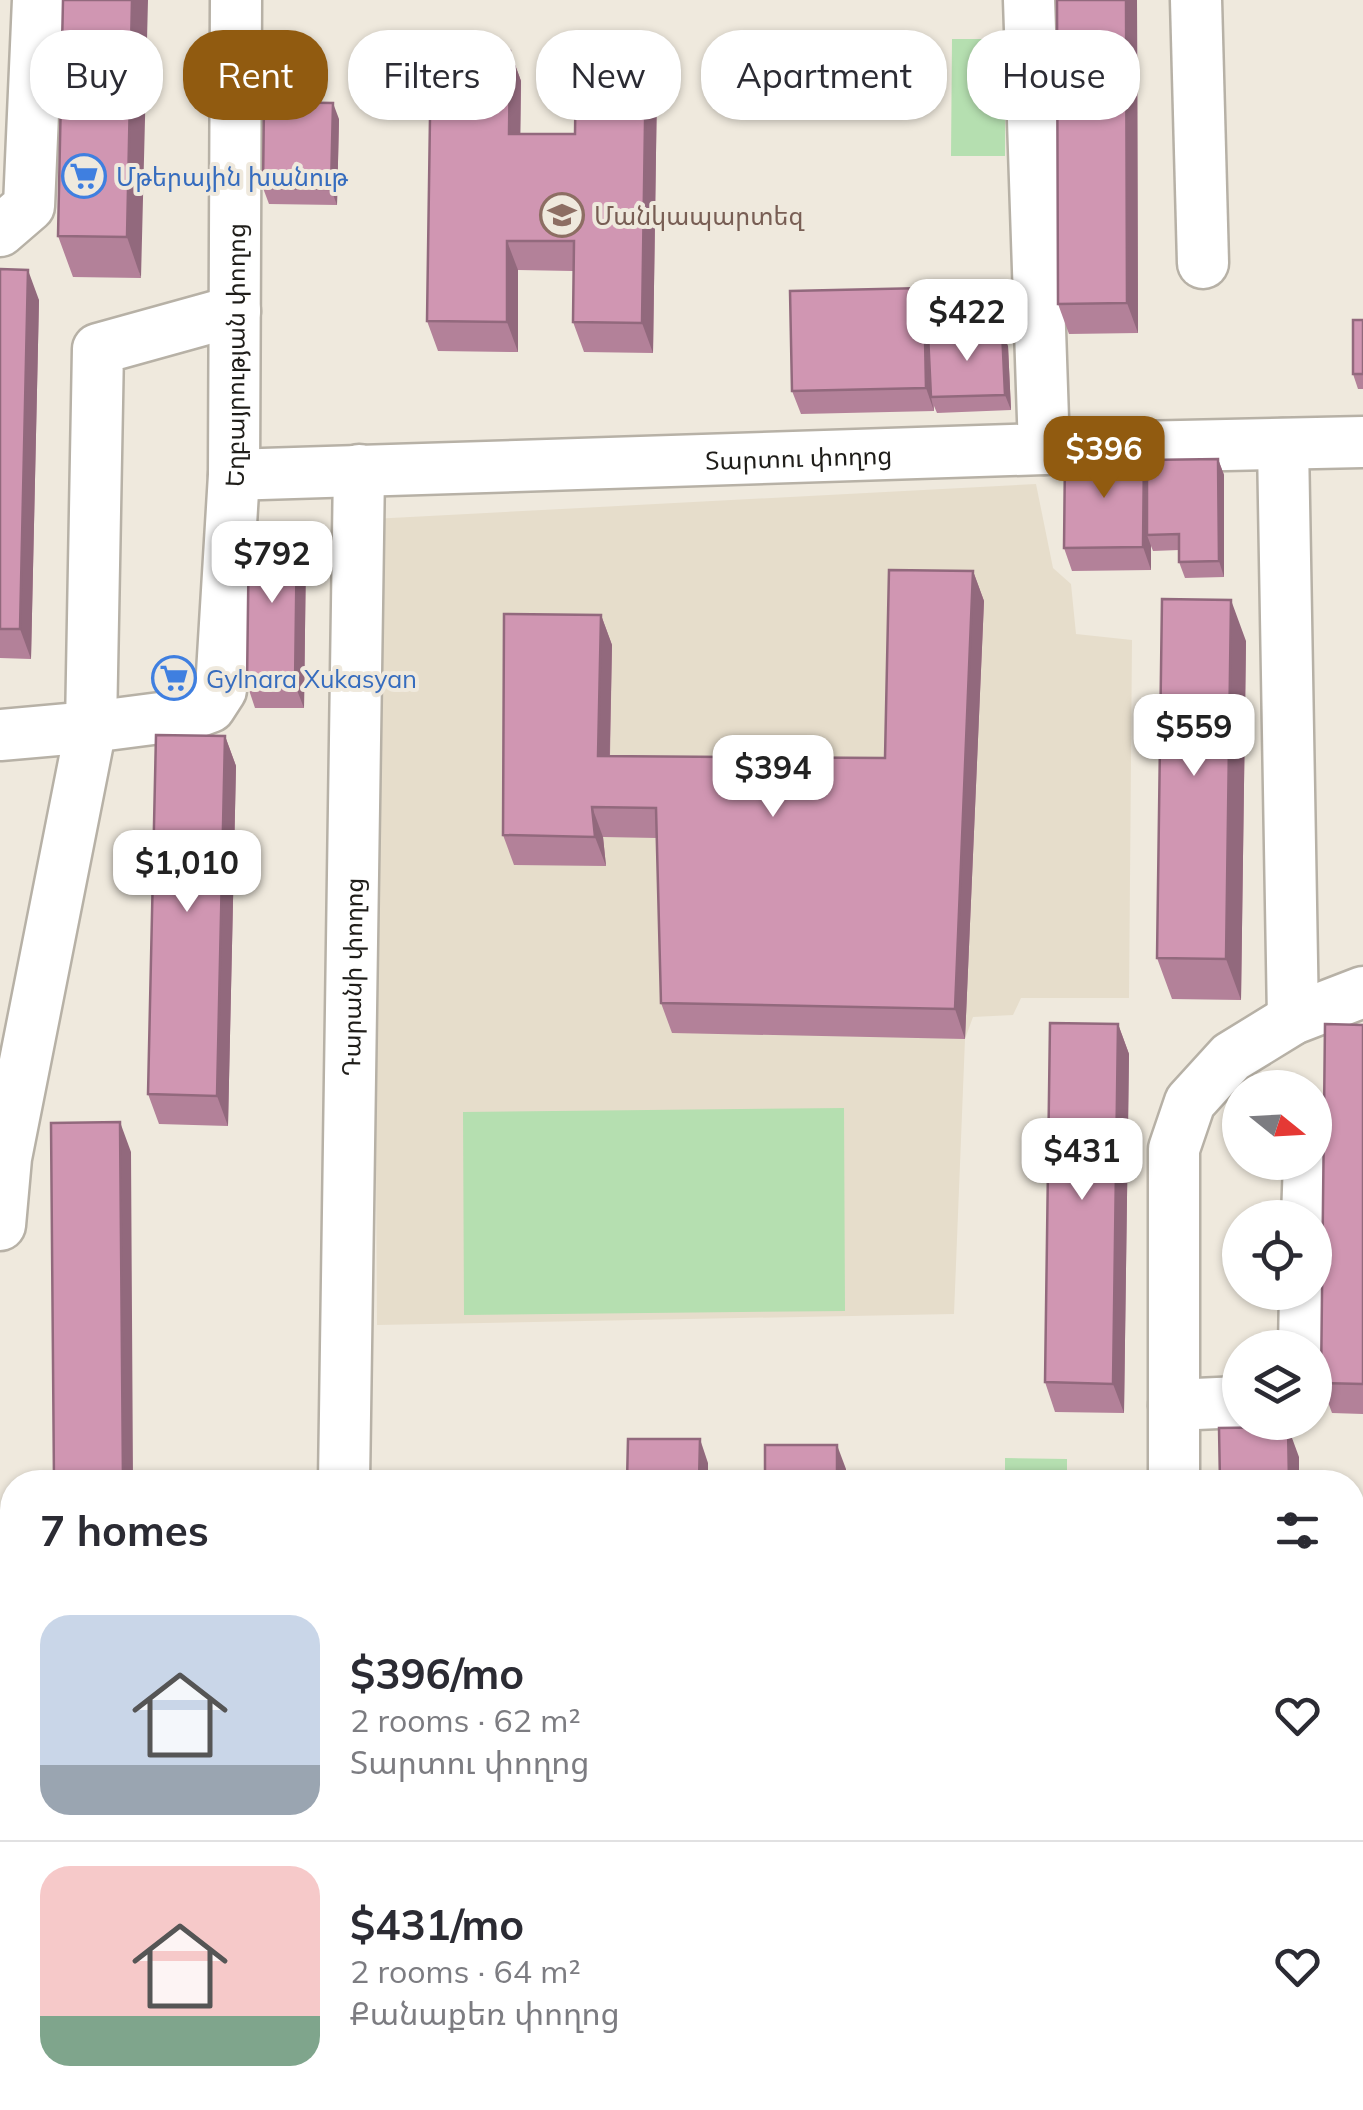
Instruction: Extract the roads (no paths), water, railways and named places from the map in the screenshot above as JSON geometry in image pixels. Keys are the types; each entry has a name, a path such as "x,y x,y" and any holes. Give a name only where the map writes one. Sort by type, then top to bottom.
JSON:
{"street":[{"path":"0,231 28,206 38,0"},
{"name":"Եղբայրության փողոց","path":"91,727 191,714 210,707 221,690 234,475 236,0"},
{"path":"1029,0 1044,448"},
{"path":"1196,0 1203,263"},
{"path":"0,1225 3,1158 91,727 98,348 235,311"},
{"name":"Տարտու փողոց","path":"234,475 1044,448 1363,442"},
{"path":"1283,444 1293,1019"},
{"name":"Դարանի փողոց","path":"344,1470 358,470"},
{"path":"0,735 91,727"},
{"path":"1174,1470 1174,1149 1190,1102 1231,1057 1293,1019 1363,992"},
{"path":"1174,1405 1222,1403"}],"place":[{"name":"Մթերային խանութ","path":"84,176"},
{"name":"Մանկապարտեզ","path":"562,215"},
{"name":"Gylnara Xukasyan","path":"174,678"}]}
